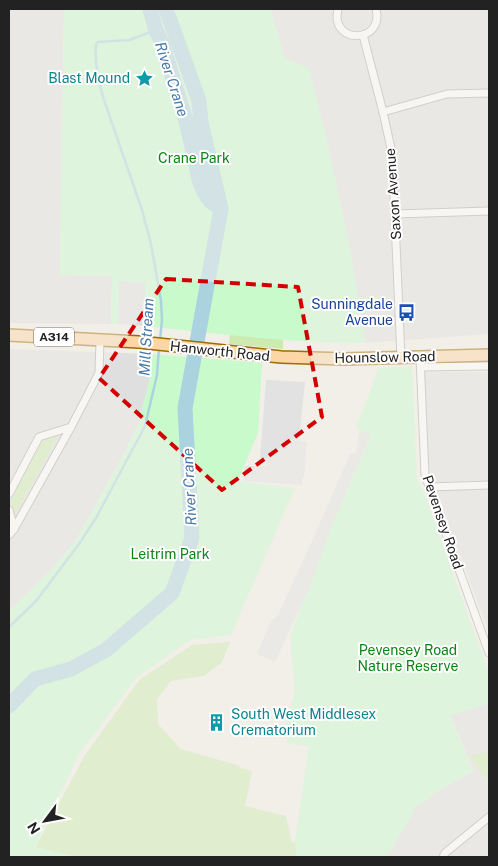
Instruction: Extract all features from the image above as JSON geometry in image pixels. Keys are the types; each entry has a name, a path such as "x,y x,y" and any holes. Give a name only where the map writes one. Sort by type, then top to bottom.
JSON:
{"main road":[{"name":"Hanworth Road","path":"9,335 168,345 281,357"},
{"name":"Hounslow Road","path":"281,357 344,359 401,357 421,362 489,354"}],"street":[{"path":"338,9 336,14 340,27 344,32 356,36 363,35 374,27 377,21 376,9"},
{"name":"Saxon Avenue","path":"363,35 392,153 401,357"},
{"path":"383,112 447,94 489,93"},
{"path":"395,214 489,211"},
{"path":"12,532 99,374 100,340"},
{"path":"421,362 489,366"},
{"name":"Pevensey Road","path":"421,362 425,475 489,653"},
{"path":"9,494 39,438 71,427"},
{"path":"429,487 489,485"},
{"path":"9,510 12,532"},
{"path":"442,857 489,817"}],"highlighted area":[{"path":"166,279 298,287 322,417 222,490 99,378"}],"shaded area":[{"path":"9,9 64,9 60,275 112,276 111,324 9,323"},
{"path":"270,9 489,9 489,334 365,343 350,249 326,136 309,69 285,59"},
{"path":"119,281 145,282 145,326 118,324"},
{"path":"9,349 152,354 150,378 139,422 125,452 75,542 45,576 9,611"},
{"path":"423,372 489,372 489,633 430,473 425,423"},
{"path":"266,380 305,382 299,441 307,442 302,485 243,481 245,466 267,466 267,459 260,459"},
{"path":"360,430 371,435 332,525 310,586 275,662 257,654 271,621 278,615 350,454 356,453"},
{"path":"489,703 489,857 384,857 391,850 415,808 438,791 473,771 450,715"}],"green space":[{"name":"Crane Park","path":"64,9 270,9 285,59 309,68 326,136 350,249 365,343 282,340 145,326 145,282 119,281 118,324 111,324 112,276 60,275"},
{"path":"232,306 283,337 283,349 229,344"},
{"name":"Leitrim Park","path":"152,354 262,363 258,433 238,481 295,488 231,635 190,640 136,678 79,754 35,847 78,857 9,857 9,611 45,576 75,542 125,452 139,422 150,378"},
{"name":"Pevensey Road Nature Reserve","path":"412,366 417,479 423,490 489,674 489,703 450,716 473,771 438,791 415,808 391,850 384,857 296,857 295,841 309,746 287,743 286,724 295,691 290,636 332,525 371,436 356,428 379,368"},
{"path":"58,436 15,516 10,501 42,441"},
{"path":"230,642 222,662 204,676 171,681 157,699 158,724 181,749 252,771 245,806 286,816 292,843 295,841 341,850 317,857 78,857 35,848 85,755 139,680 192,645"},
{"path":"489,752 489,781 480,772 470,755"}],"waterway":[{"name":"River Crane","path":"150,9 186,121 200,183 210,201 221,209"},
{"name":"River Crane","path":"9,706 35,679 71,669 106,650 172,593 192,538 185,408 221,209 201,122 199,101 166,9"},
{"name":"Mill Stream","path":"156,30 129,40 98,42 96,44 96,58 103,97 142,210 151,244 161,301 160,340"},
{"name":"Mill Stream","path":"9,627 36,601 96,518 145,426 157,375 159,348"}],"place":[{"name":"Blast Mound","path":"144,78"},
{"name":"Sunningdale Avenue","path":"407,312"},
{"name":"South West Middlesex Crematorium","path":"217,722"}]}
